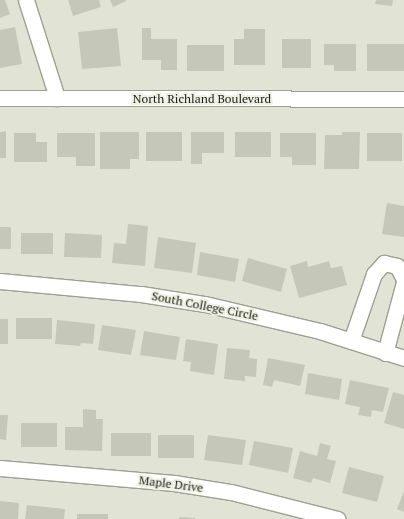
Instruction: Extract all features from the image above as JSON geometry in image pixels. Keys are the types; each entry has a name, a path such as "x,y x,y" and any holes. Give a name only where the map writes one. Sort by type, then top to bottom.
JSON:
{"street":[{"path":"26,0 57,98"},
{"name":"North Richland Boulevard","path":"0,98 404,99"},
{"path":"351,341 374,274 384,263 397,266 404,279"},
{"name":"South College Circle","path":"0,281 142,294 205,304 320,331 404,358"},
{"path":"385,353 404,282"},
{"name":"Maple Drive","path":"0,468 174,483 238,494 338,519"}],"building":[{"path":"0,0 5,0 10,14 0,18"},
{"path":"68,0 99,0 101,7 73,16"},
{"path":"110,0 126,0 126,1 113,7"},
{"path":"376,0 393,0 392,6 375,4"},
{"path":"15,27 22,64 0,68 0,30"},
{"path":"117,28 121,66 82,69 78,32"},
{"path":"142,28 151,28 151,39 177,39 177,70 161,70 161,60 142,60"},
{"path":"244,29 265,29 265,65 234,65 234,39 244,39"},
{"path":"282,39 311,39 311,68 282,68"},
{"path":"324,44 356,44 356,71 334,71 334,65 324,65"},
{"path":"367,44 404,44 404,71 367,71"},
{"path":"187,45 224,45 224,71 187,71"},
{"path":"6,131 6,158 0,158 0,132"},
{"path":"100,132 139,132 139,159 130,159 130,169 100,169"},
{"path":"146,132 182,132 182,161 146,161"},
{"path":"191,132 224,132 224,153 202,153 202,164 191,164"},
{"path":"235,132 271,132 271,157 235,157"},
{"path":"342,132 360,132 359,169 324,169 325,135 342,135"},
{"path":"14,133 36,133 36,142 47,142 47,162 14,162"},
{"path":"57,133 95,133 95,166 76,166 76,157 57,157"},
{"path":"280,133 316,133 316,165 292,165 292,157 280,157"},
{"path":"367,133 402,133 402,161 367,161"},
{"path":"387,203 404,206 404,237 382,234"},
{"path":"128,224 148,226 145,266 112,263 114,243 126,244"},
{"path":"0,227 11,227 11,249 0,249"},
{"path":"21,233 53,233 53,254 21,254"},
{"path":"65,233 102,235 101,258 64,257"},
{"path":"158,237 196,243 192,273 154,268"},
{"path":"200,252 239,259 235,282 197,275"},
{"path":"248,258 287,269 281,292 242,281"},
{"path":"307,261 308,267 329,261 331,268 342,266 347,285 299,298 290,266"},
{"path":"16,318 52,318 52,339 16,339"},
{"path":"0,319 8,319 8,344 0,344"},
{"path":"57,320 95,324 93,344 81,343 80,346 55,344"},
{"path":"102,325 136,330 131,355 98,350"},
{"path":"144,331 180,337 176,360 140,355"},
{"path":"186,339 218,344 214,375 190,371 191,362 183,361"},
{"path":"227,348 250,350 249,358 257,359 256,377 245,376 245,381 224,379"},
{"path":"268,358 305,365 300,386 274,380 272,387 263,385"},
{"path":"308,373 342,379 339,400 305,394"},
{"path":"350,380 389,388 383,412 372,410 371,417 358,415 360,407 345,404"},
{"path":"393,392 404,395 404,429 384,423"},
{"path":"83,409 96,410 96,419 103,419 102,451 65,450 65,427 83,427"},
{"path":"0,415 8,415 6,440 0,439"},
{"path":"21,423 57,423 57,447 21,447"},
{"path":"111,433 151,433 151,456 111,456"},
{"path":"158,435 194,435 194,458 158,458"},
{"path":"208,435 246,440 242,465 204,460"},
{"path":"254,441 293,448 288,473 249,465"},
{"path":"320,443 331,446 327,459 336,461 330,483 313,478 311,483 293,478 300,451 317,456"},
{"path":"349,467 384,476 377,502 342,493"},
{"path":"404,491 404,512 397,509"},
{"path":"0,501 19,503 18,519 0,519"},
{"path":"27,505 65,509 64,519 25,519"},
{"path":"77,514 108,514 108,519 77,519"},
{"path":"179,517 195,518 195,519 179,519"}]}
